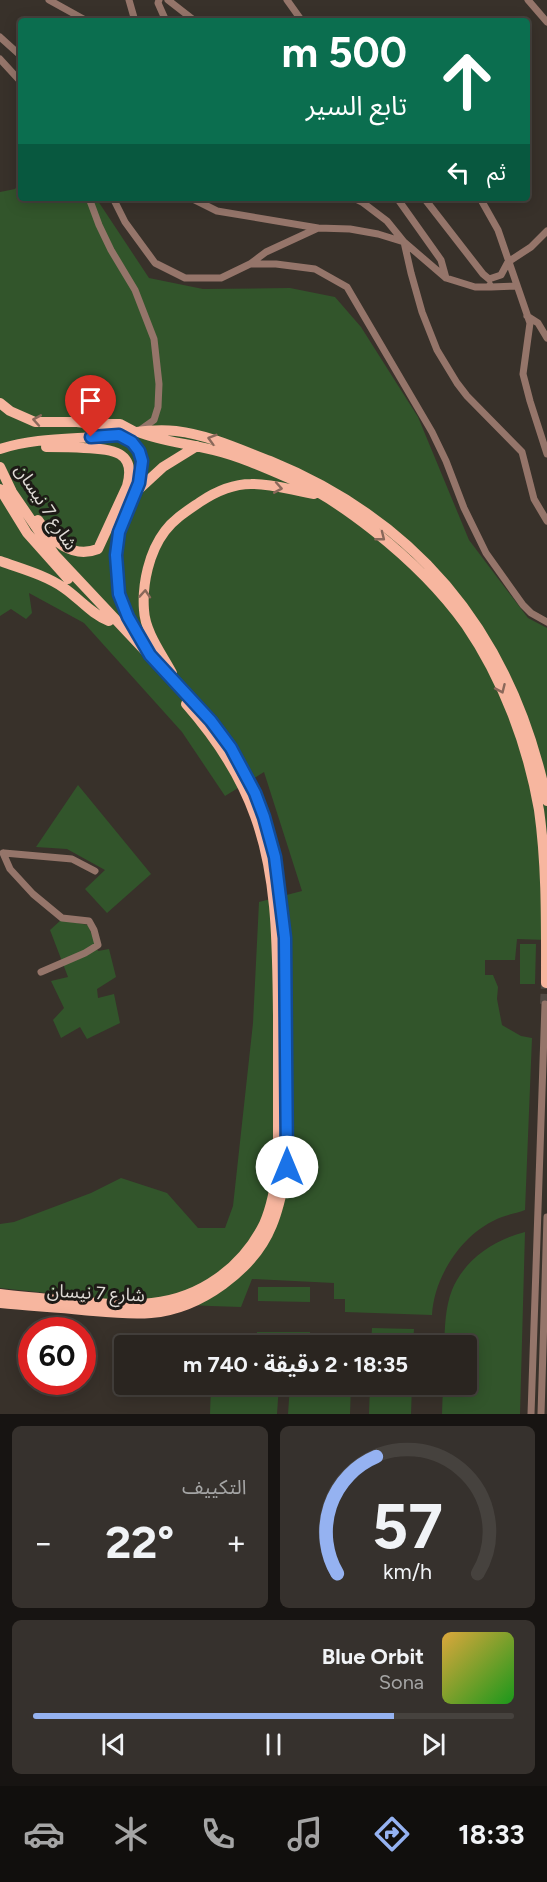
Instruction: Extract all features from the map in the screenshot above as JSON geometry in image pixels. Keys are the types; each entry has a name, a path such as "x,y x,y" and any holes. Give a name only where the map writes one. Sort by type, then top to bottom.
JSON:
{"main road":[{"path":"0,403 10,411 35,422 120,424 154,438 243,458 299,483 355,516 386,540 427,578 466,625 494,672 510,708 526,754 539,811 546,872 546,983"},
{"path":"69,443 136,432 177,431 216,439 302,474 342,496 395,533 432,570 471,616 492,648 520,706 544,774 547,801"},
{"path":"119,435 132,442 139,451 142,461 134,495 119,532 116,555 119,594 128,617 150,655"},
{"path":"4,447 37,441 69,443 120,453 128,463 130,475 128,486 98,549 88,553 79,553 61,544 41,525 30,507 12,492"},
{"path":"134,495 163,467 197,446"},
{"name":"شارع 7 نيسان","path":"0,467 12,492 55,555 211,721 231,748 255,793 275,857 285,938 287,1167 282,1199 272,1227 246,1265 222,1286 201,1298 153,1313 125,1313 0,1303"},
{"path":"179,686 147,627 144,611 144,589 148,567 164,532 191,508 209,496 231,486 252,483 324,496"},
{"name":"شارع 7 نيسان","path":"0,489 27,533 51,562 206,726 239,780 256,819 267,858 277,939 278,1167 274,1196 264,1224 240,1259 217,1279 197,1291 152,1303 125,1305 0,1294"},
{"path":"0,561 48,579 65,589 97,616 109,621"}],"street":[{"path":"49,0 82,18"},
{"path":"129,0 134,18"},
{"path":"159,0 158,3 165,18"},
{"path":"168,0 191,18"},
{"path":"287,0 300,18"},
{"path":"528,0 547,22"},
{"path":"0,38 18,53"},
{"path":"0,59 18,79"},
{"path":"90,201 111,250 135,290 154,339 159,384 158,407 154,420 136,432"},
{"path":"114,201 125,222 155,263 184,278 221,278 250,264 266,252 318,228"},
{"path":"198,201 217,211 318,228 350,229 404,242"},
{"path":"360,201 387,221 404,242 447,278 475,287 490,283 501,275 508,262 531,247 547,231"},
{"path":"399,201 441,260 447,278"},
{"path":"426,201 490,283 516,286"},
{"path":"482,201 498,230 530,323 524,374 547,454"},
{"path":"404,242 422,312 437,350 467,396 522,452 534,499 547,521"},
{"path":"250,264 276,264 315,269 347,286 432,432 486,553 523,605 531,613 547,622"},
{"path":"527,316 538,323 547,338"},
{"path":"41,972 99,945 89,921 62,918 33,894 10,869 4,853 72,859 95,871"},
{"path":"531,1414 546,1034 545,1004"},
{"path":"540,1414 547,1217"}],"green space":[{"path":"18,184 18,201 98,201 149,278 203,289 290,288 335,297 361,327 418,417 469,540 528,618 547,628 547,940 517,939 515,960 485,960 485,975 493,975 498,987 497,999 502,1025 521,1036 532,1038 525,1210 488,1224 464,1244 445,1270 438,1285 432,1315 345,1312 345,1299 334,1299 334,1283 252,1279 241,1307 120,1300 0,1288 0,1224 14,1222 91,1193 121,1178 167,1193 198,1228 225,1228 233,1206 253,1023 259,902 302,891 264,772 225,796 182,732 84,623 29,593 32,613 26,619 11,609 0,616 0,192 15,189"},
{"path":"78,785 151,874 107,913 85,889 105,870 67,849 36,847"},
{"path":"61,920 88,925 98,951 109,949 116,977 97,989 98,998 114,994 120,1023 87,1039 80,1027 61,1038 53,1020 64,1008 51,981 68,977 50,930"},
{"path":"520,944 536,944 535,984 520,984"},
{"path":"525,1232 520,1414 442,1414 443,1395 477,1395 477,1335 444,1335 452,1290 465,1269 482,1252"},
{"path":"258,1287 310,1287 310,1302 258,1301"},
{"path":"372,1328 414,1329 414,1335 372,1335"},
{"path":"257,1332 310,1332 310,1335 257,1335"},
{"path":"211,1395 278,1395 277,1414 210,1414"},
{"path":"289,1395 351,1395 350,1414 288,1414"},
{"path":"370,1395 412,1395 411,1414 369,1414"}],"tunnel":[{"path":"545,1004 546,983"}],"route":[{"path":"91,437 119,435 132,442 139,451 142,461 139,483 119,532 116,555 119,594 128,617 150,655 211,721 231,748 255,793 275,857 285,938 287,1167"}]}
